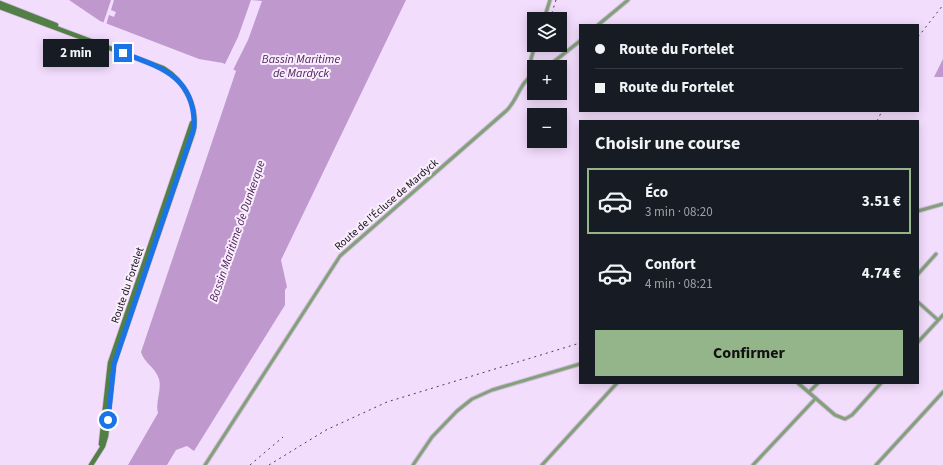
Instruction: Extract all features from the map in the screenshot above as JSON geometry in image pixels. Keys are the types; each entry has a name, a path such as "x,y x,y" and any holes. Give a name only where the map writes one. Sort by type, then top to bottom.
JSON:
{"main road":[{"name":"Route du Fortelet","path":"0,3 100,44"},
{"name":"Route du Fortelet","path":"0,7 157,66 171,73 186,90 190,99 194,128 192,136 114,364 106,436 103,446 92,464"}],"street":[{"path":"546,12 550,0"},
{"path":"599,24 628,0"},
{"path":"556,60 579,41"},
{"name":"Route de l'Écluse de Mardyck","path":"205,465 338,258 356,240 504,114 514,102 524,81 527,79"},
{"path":"919,211 943,204"},
{"path":"919,273 936,254"},
{"path":"919,303 938,320"},
{"path":"919,341 943,315"},
{"path":"413,465 432,437 456,411 472,399 492,390 579,364"},
{"path":"542,465 616,384"},
{"path":"799,384 837,416 846,418 880,384"},
{"path":"809,392 817,384"},
{"path":"876,465 943,392"},
{"path":"753,465 816,398"}],"water":[{"name":"Bassin Maritime de Mardyck","path":"69,0 406,0 281,260 287,287 285,290 285,305 194,451 187,446 176,450 167,465 128,465 158,413 157,405 160,387 159,379 141,352 236,71 223,63 199,59 100,21"},
{"path":"943,59 943,77 934,77"}],"pier":[{"path":"111,0 114,0 111,10 116,12 114,17 109,15 106,25 103,24"},
{"path":"251,0 262,1 248,40 233,70 224,66 238,37"}],"railway":[{"path":"552,12 556,0"},
{"path":"919,36 943,5"},
{"path":"878,120 882,112"},
{"path":"269,465 326,430 387,402 579,343"},
{"path":"250,465 283,437"}],"route":[{"path":"108,420 114,364 194,128 194,118 190,99 186,90 176,77 163,68 123,53"}],"water label":[{"name":"Bassin Maritime de Dunkerque","path":"237,231"}]}
